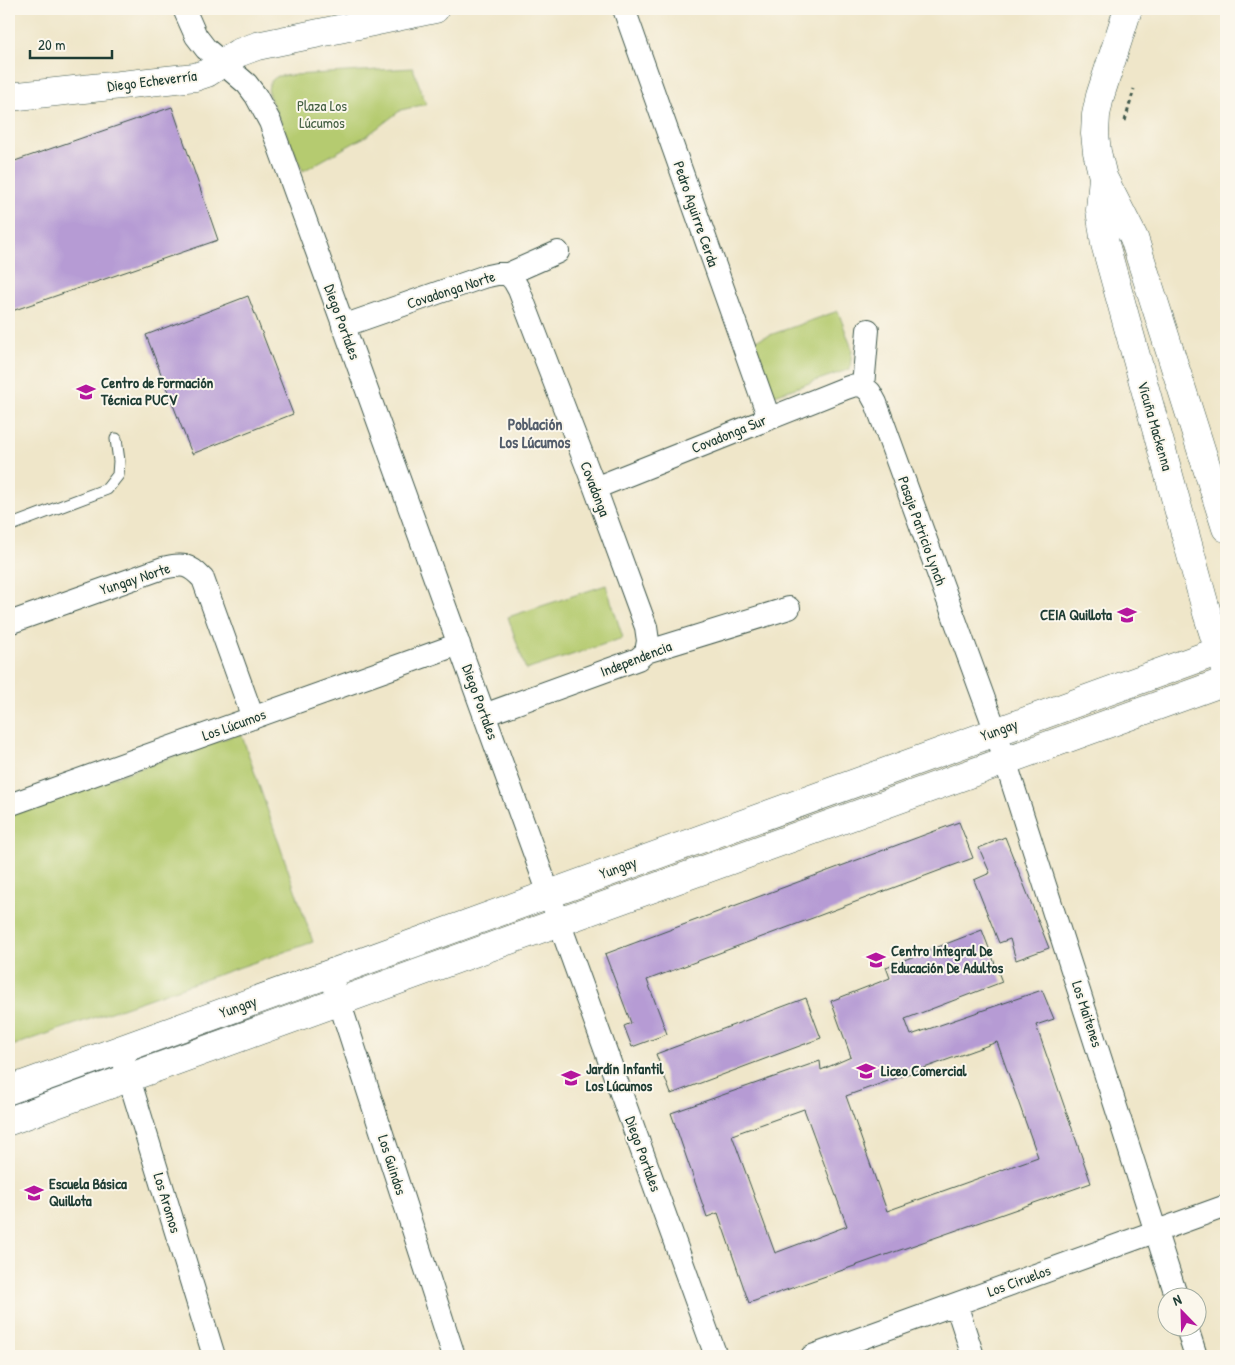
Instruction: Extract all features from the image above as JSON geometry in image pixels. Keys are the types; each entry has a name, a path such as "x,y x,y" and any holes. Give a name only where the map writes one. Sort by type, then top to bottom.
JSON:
{"street":[{"name":"Diego Portales","path":"184,9 196,36 206,49 247,84 266,112 716,1356"},
{"name":"Diego Echeverría","path":"9,97 195,78 208,73 238,53 257,46 434,9"},
{"name":"Pedro Aguirre Cerda","path":"624,9 769,418"},
{"name":"Vicuña Mackenna","path":"1128,9 1106,76 1096,116 1096,152 1104,177 1134,238 1226,528"},
{"name":"Vicuña Mackenna","path":"1104,177 1100,210 1105,244 1224,656"},
{"name":"Covadonga Norte","path":"344,326 483,277 508,274 558,252"},
{"name":"Covadonga","path":"508,274 519,290 646,626 648,641 646,652"},
{"path":"863,386 868,330"},
{"name":"Covadonga Sur","path":"595,488 846,388 855,385 863,386"},
{"name":"Pasaje Patricio Lynch","path":"863,386 870,392 876,404 996,732"},
{"name":"Yungay Norte","path":"9,623 163,568 178,565 192,567 203,579 253,718"},
{"name":"Independencia","path":"484,715 638,658 646,652 789,608"},
{"name":"Los Lúcumos","path":"10,803 459,644"},
{"name":"Yungay","path":"9,1090 996,732 1224,656"},
{"name":"Yungay","path":"9,1121 1226,681"},
{"name":"Los Maitenes","path":"996,732 1175,1288"},
{"name":"Los Guindos","path":"330,973 454,1356"},
{"name":"Los Aromos","path":"120,1049 214,1356"},
{"name":"Los Ciruelos","path":"812,1356 1226,1206"},
{"path":"956,1304 973,1356"},
{"path":"1190,1338 1196,1356"}],"lane":[{"path":"9,526 107,488 118,475 119,461 116,439"}],"green space":[{"name":"Plaza Los Lúcumos","path":"413,68 426,104 401,110 368,135 303,171 269,96 268,89 273,80 278,76"},
{"path":"838,311 852,349 850,369 772,396 753,341"},
{"path":"606,585 623,638 526,670 508,617"},
{"path":"241,733 313,942 9,1047 9,814"}],"building":[{"path":"172,107 218,240 9,312 9,163"},
{"path":"248,296 293,414 192,454 146,335"},
{"path":"959,822 973,858 647,980 667,1034 632,1047 624,1026 631,1023 605,954"},
{"path":"1005,837 1049,948 1016,960 1010,939 999,943 974,880 990,873 979,848"},
{"path":"982,930 1002,982 905,1019 911,1035 1042,990 1054,1019 1036,1025 1091,1183 749,1303 718,1213 707,1217 671,1113 820,1061 821,1070 851,1057 831,1001 890,978 886,967","holes":["997,1042 1038,1157 887,1211 846,1096","804,1109 847,1226 775,1253 732,1135"]},
{"path":"806,998 821,1038 671,1094 656,1054"}],"place":[{"name":"Centro de Formación Técnica PUCV","path":"86,392"},
{"name":"CEIA Quillota","path":"1127,615"},
{"name":"Centro Integral De Educación De Adultos","path":"876,960"},
{"name":"Liceo Comercial","path":"866,1071"},
{"name":"Jardín Infantil Los Lúcumos","path":"571,1078"},
{"name":"Escuela Básica Quillota","path":"34,1193"}],"district":[{"name":"Población Los Lúcumos","path":"535,433"}]}
